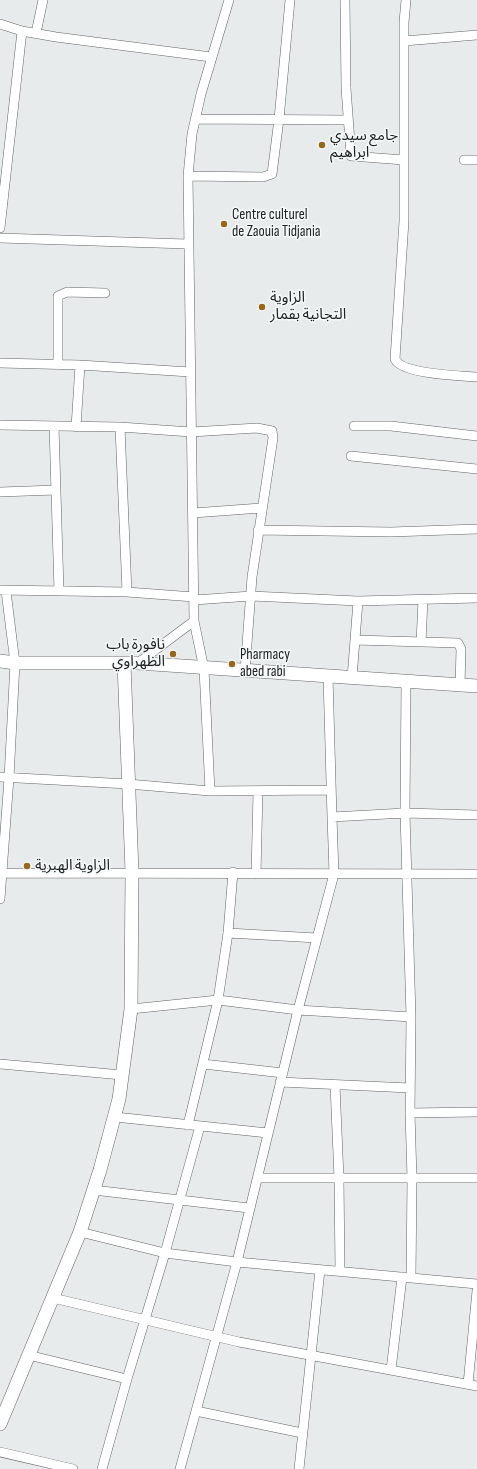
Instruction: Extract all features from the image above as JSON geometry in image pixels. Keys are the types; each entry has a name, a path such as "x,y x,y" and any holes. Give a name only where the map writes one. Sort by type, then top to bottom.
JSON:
{"street":[{"path":"36,33 43,0"},
{"path":"210,791 204,669 194,621 187,244 188,176 195,119 211,57 229,0"},
{"path":"188,176 270,176 274,170 290,0"},
{"path":"345,0 348,120 351,154 353,158 404,160"},
{"path":"406,0 404,41 404,221 394,356 400,366 414,370 477,377"},
{"path":"0,24 22,31 211,57"},
{"path":"0,228 22,31"},
{"path":"404,41 477,35"},
{"path":"195,119 279,118 348,120"},
{"path":"464,160 477,160"},
{"path":"0,238 187,244"},
{"path":"58,364 58,296 68,292 105,293"},
{"path":"0,363 80,365 190,372"},
{"path":"76,426 80,365"},
{"path":"0,425 120,427 191,432 257,428 272,431 273,438 258,530 245,671"},
{"path":"54,426 59,591"},
{"path":"354,426 391,426 477,436"},
{"path":"120,427 127,592"},
{"path":"351,456 477,469"},
{"path":"0,492 56,490"},
{"path":"192,513 261,508"},
{"path":"258,530 391,532 477,529"},
{"path":"0,899 5,778 15,663 3,590 127,592 194,599 251,596 358,601 477,598"},
{"path":"421,642 423,600"},
{"path":"352,678 358,601"},
{"path":"138,663 194,621"},
{"path":"355,640 454,642 460,645 460,685"},
{"path":"0,661 15,663 138,663 204,669 477,686"},
{"path":"0,1424 80,1232 94,1190 115,1116 122,1075 131,1009 132,872 124,663"},
{"path":"180,1469 237,1262 298,1010 334,874 330,790 328,676"},
{"path":"391,1370 406,1278 412,1178 410,1113 411,1017 408,874 405,813 406,682"},
{"path":"5,778 128,784 210,791 258,792 330,790"},
{"path":"256,874 258,792"},
{"path":"332,817 405,813 477,815"},
{"path":"1,873 233,872 256,874 477,874"},
{"path":"188,1125 218,1000 228,933 233,872"},
{"path":"228,933 317,938"},
{"path":"131,1009 218,1000 298,1010 411,1017"},
{"path":"0,1064 122,1075"},
{"path":"203,1064 283,1073"},
{"path":"280,1082 410,1088"},
{"path":"335,1084 339,1178 340,1272"},
{"path":"410,1113 477,1112"},
{"path":"115,1116 268,1133"},
{"path":"102,1469 126,1379 165,1253 200,1126"},
{"path":"258,1178 477,1178"},
{"path":"94,1190 249,1208"},
{"path":"80,1232 165,1253 237,1262 477,1284"},
{"path":"299,1469 320,1270"},
{"path":"53,1298 216,1336 473,1385 477,1291"},
{"path":"28,1355 126,1379"},
{"path":"196,1411 302,1433"},
{"path":"0,1452 73,1469"}],"place":[{"name":"جامع سيدي ابراهيم","path":"322,145"},
{"name":"Centre culturel de Zaouia Tidjania","path":"224,224"},
{"name":"الزاوية التجانية بقمار","path":"262,307"},
{"name":"نافورة باب الظهراوي","path":"173,654"},
{"name":"Pharmacy abed rabi","path":"232,664"},
{"name":"الزاوية الهبرية","path":"27,866"}]}
